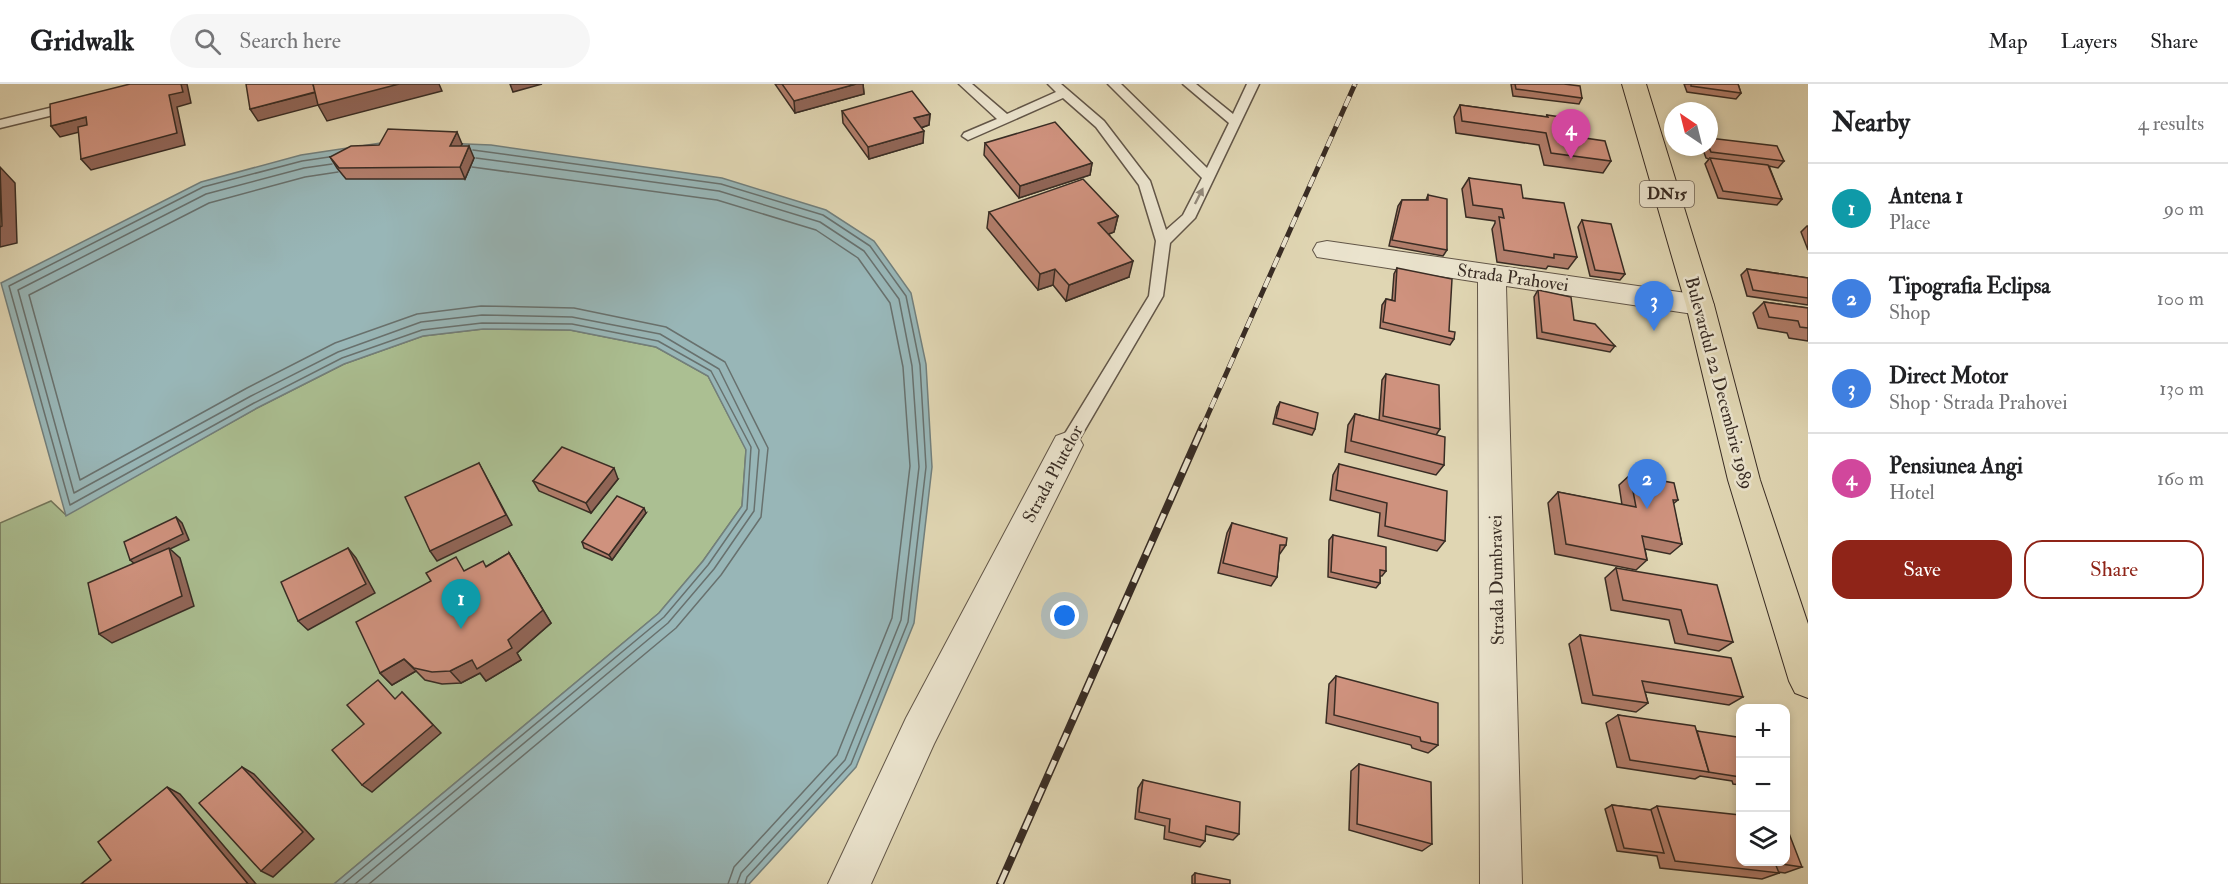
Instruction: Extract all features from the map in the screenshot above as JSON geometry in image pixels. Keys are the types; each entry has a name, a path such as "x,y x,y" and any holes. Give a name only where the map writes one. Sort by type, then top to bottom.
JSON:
{"main road":[{"name":"Bulevardul 22 Decembrie 1989","path":"1634,84 1700,305 1744,480 1808,681"}],"street":[{"name":"Strada Prahovei","path":"1327,250 1700,305"},
{"name":"Strada Dumbravei","path":"1492,275 1501,884"},
{"name":"Strada Plutelor","path":"849,884 894,787 1066,445"},
{"path":"836,884 894,787"}],"lane":[{"path":"965,84 1005,119"},
{"path":"1114,84 1209,177"},
{"path":"1189,84 1234,121"},
{"path":"1163,241 1188,218 1253,84"},
{"path":"968,136 1060,89"},
{"name":"Strada Plutelor","path":"1060,89 1100,124 1145,184 1163,241 1156,296 1066,445"},
{"path":"0,124 81,104"}],"green space":[{"path":"483,329 570,330 656,347 708,376 746,449 742,506 703,561 659,613 334,884 0,884 0,523 51,501 66,515 257,408 344,364 423,336"}],"water":[{"path":"394,141 491,145 722,178 826,210 874,241 911,293 926,364 932,467 914,623 856,767 749,884 334,884 659,613 703,561 742,506 746,450 708,376 656,347 570,330 483,329 423,336 344,364 257,408 66,516 1,283 201,182 301,155"}],"building":[{"path":"130,84 181,84 183,92 169,95 177,133 81,159 78,127 87,125 86,117 51,126 50,104"},
{"path":"246,84 313,84 315,92 250,109"},
{"path":"313,84 399,84 318,105"},
{"path":"782,84 856,84 794,101"},
{"path":"1515,84 1580,86 1582,98 1516,89"},
{"path":"1691,84 1738,84 1741,93 1691,86"},
{"path":"912,91 930,114 914,118 924,131 868,147 842,111"},
{"path":"1460,105 1581,120 1585,138 1605,141 1611,161 1551,153 1546,133 1462,121"},
{"path":"1055,122 1092,163 1020,186 985,143"},
{"path":"388,129 457,132 450,146 469,146 460,167 339,168 330,157 351,146 379,145"},
{"path":"1718,139 1777,146 1784,161 1718,153"},
{"path":"1710,158 1768,165 1782,199 1723,191"},
{"path":"0,167 2,226 0,227"},
{"path":"1469,178 1521,185 1523,198 1564,203 1577,257 1554,254 1554,258 1504,250 1499,217 1504,218 1502,209 1473,205"},
{"path":"1083,179 1118,216 1098,223 1133,261 1069,285 1055,269 1040,274 989,212"},
{"path":"1428,195 1447,199 1447,250 1392,240 1402,200 1428,200"},
{"path":"1582,220 1611,224 1625,274 1595,270"},
{"path":"1397,268 1452,279 1449,331 1455,332 1454,339 1383,322 1386,299 1395,301"},
{"path":"1747,269 1808,278 1808,298 1753,290"},
{"path":"1538,290 1571,297 1574,320 1595,324 1615,346 1542,332"},
{"path":"1764,302 1808,308 1808,328 1800,327 1798,321 1769,317"},
{"path":"1386,374 1439,385 1440,429 1383,416"},
{"path":"1280,402 1318,413 1315,429 1276,418"},
{"path":"1355,414 1445,437 1444,465 1351,441"},
{"path":"562,447 614,468 586,503 533,481"},
{"path":"479,463 506,515 430,551 405,497"},
{"path":"1339,464 1447,491 1445,541 1385,526 1387,503 1336,490"},
{"path":"1630,475 1674,483 1678,500 1673,500 1682,544 1642,536 1647,560 1566,544 1558,492 1636,507"},
{"path":"617,496 644,508 609,555 582,542"},
{"path":"176,517 183,534 130,560 124,542"},
{"path":"1232,523 1287,538 1286,545 1280,545 1277,577 1223,563"},
{"path":"1333,535 1386,547 1386,571 1380,570 1380,583 1331,572"},
{"path":"169,548 182,596 99,634 88,583"},
{"path":"348,548 366,584 298,621 281,582"},
{"path":"509,553 543,610 508,640 512,648 477,669 472,660 450,671 432,672 414,668 404,659 380,673 356,622 431,581 426,573 456,557 464,571 483,561 486,567"},
{"path":"1616,568 1717,585 1733,642 1688,634 1681,610 1623,600"},
{"path":"1580,635 1731,658 1743,697 1642,681 1648,703 1593,695"},
{"path":"1336,676 1438,703 1438,745 1421,741 1420,737 1334,715"},
{"path":"378,680 395,699 402,692 433,725 362,785 332,750 364,724 347,705"},
{"path":"1618,715 1695,726 1709,772 1630,760"},
{"path":"1697,731 1736,737 1736,776 1709,772"},
{"path":"1359,764 1431,782 1432,844 1357,824"},
{"path":"242,767 303,832 261,871 199,803"},
{"path":"1143,780 1240,802 1239,834 1206,826 1205,841 1169,832 1170,819 1139,812"},
{"path":"167,787 248,884 81,884 111,860 98,842"},
{"path":"1612,805 1651,810 1664,853 1624,848"},
{"path":"1657,806 1736,815 1736,866 1776,866 1779,873 1675,861"},
{"path":"1790,836 1802,867 1790,865"},
{"path":"1195,873 1230,880 1230,884 1195,884"}],"railway":[{"path":"1202,428 1355,84"},
{"path":"1000,884 1203,426"}],"place":[{"name":"Pensiunea Angi","path":"1571,159"},
{"name":"Direct Motor","path":"1654,331"},
{"name":"Tipografia Eclipsa","path":"1647,509"},
{"name":"Antena 1","path":"461,629"}]}
